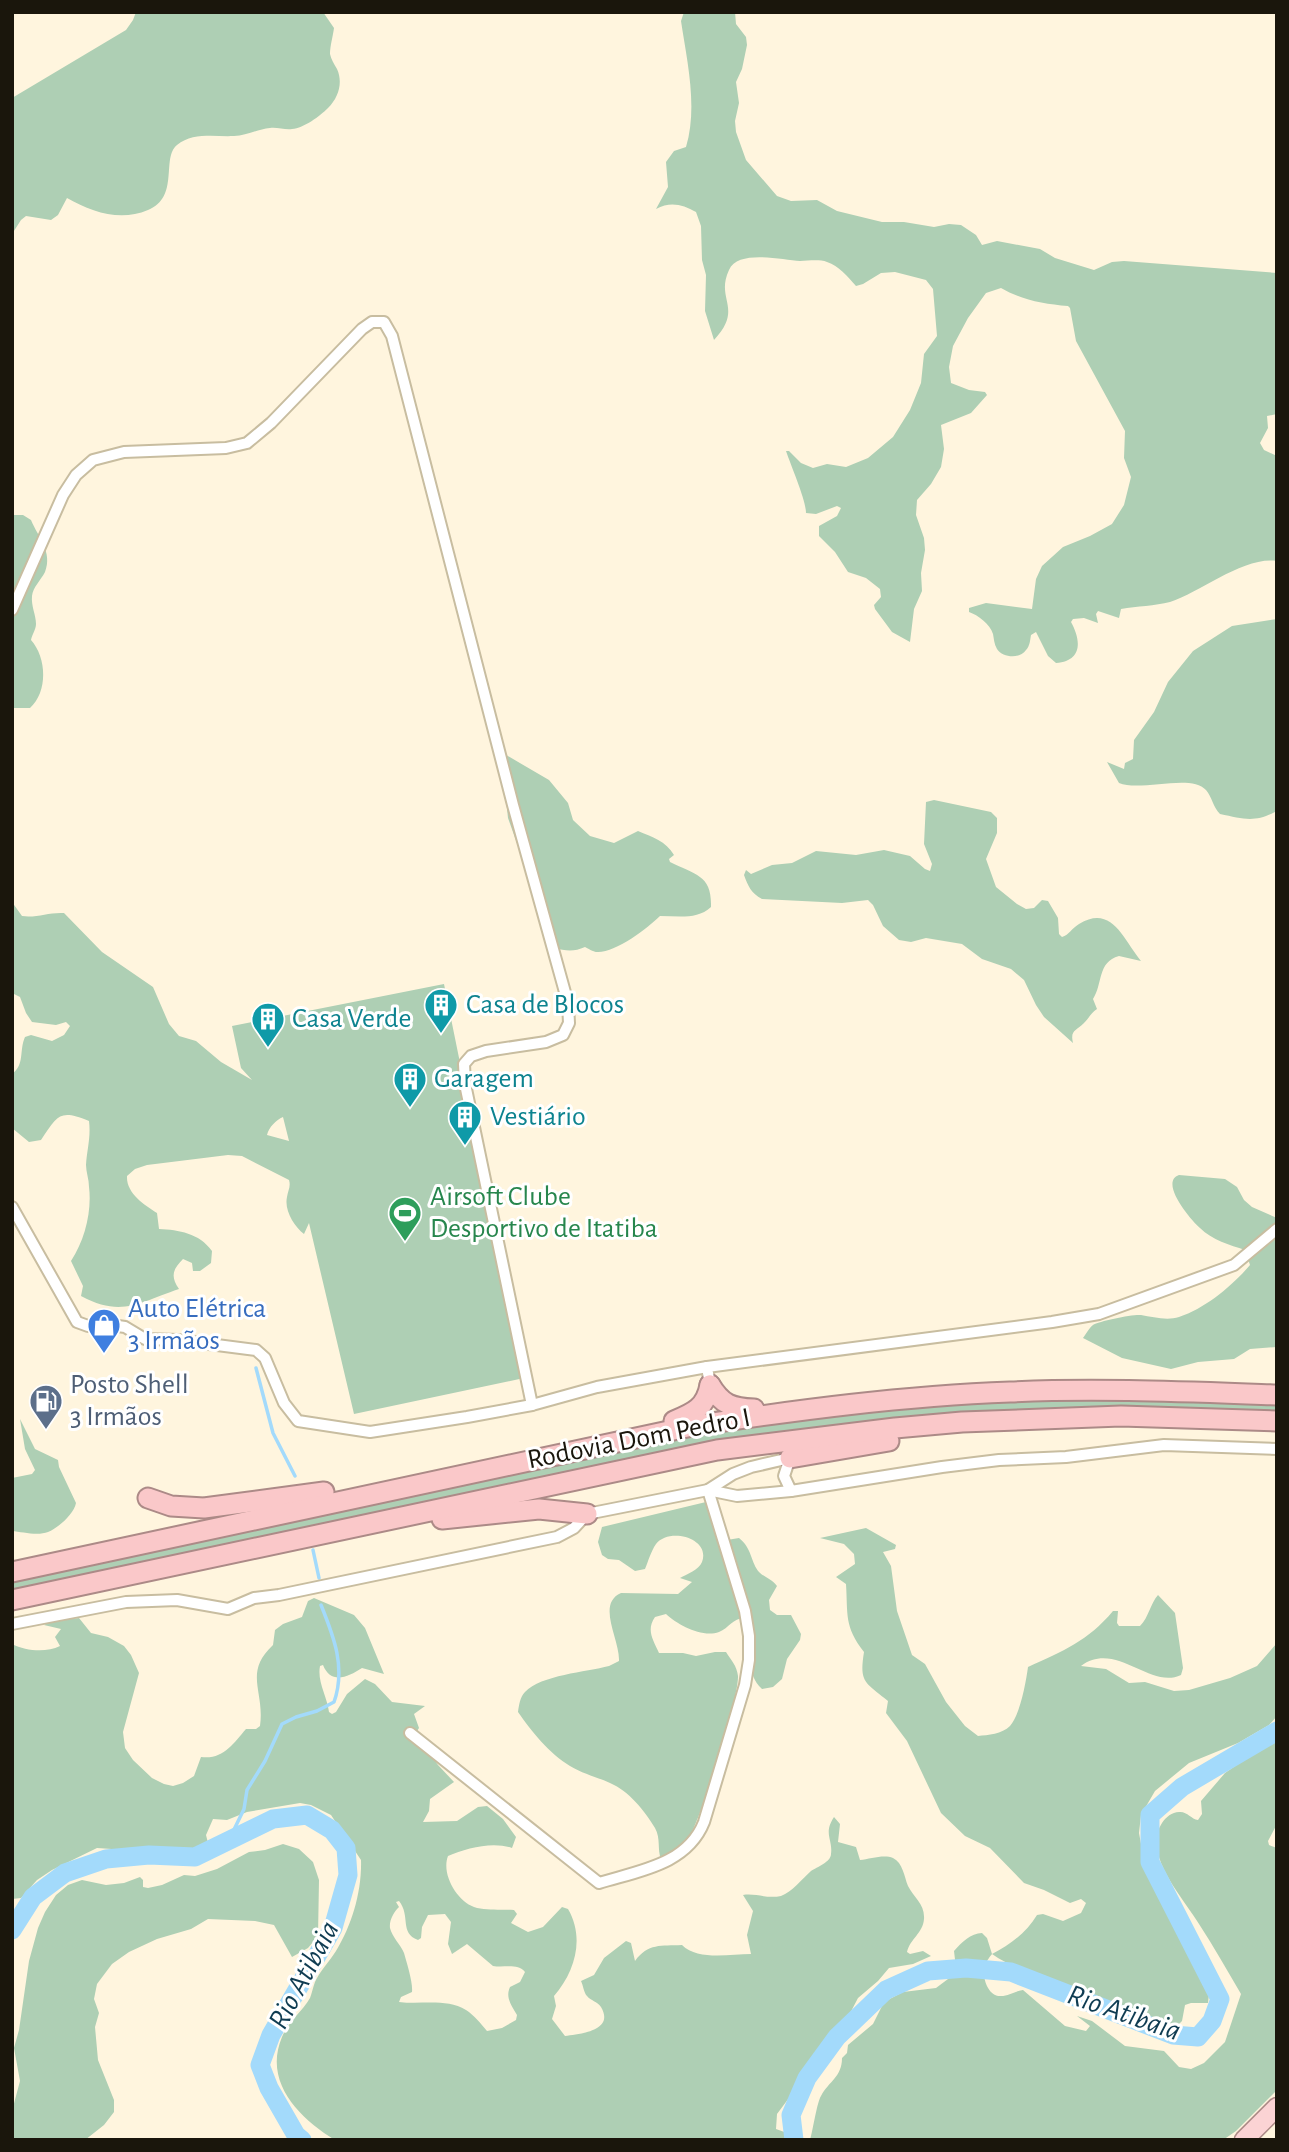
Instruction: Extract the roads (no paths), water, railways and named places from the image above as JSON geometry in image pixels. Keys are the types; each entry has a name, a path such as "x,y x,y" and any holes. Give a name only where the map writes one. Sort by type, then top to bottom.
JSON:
{"highway":[{"path":"708,1376 722,1403 734,1408 788,1412"},
{"path":"617,1442 693,1414 704,1405 708,1376"},
{"name":"Rodovia Dom Pedro I","path":"12,1572 692,1426 788,1412 897,1399 1010,1392 1122,1390 1277,1395"},
{"name":"Rodovia Dom Pedro I","path":"12,1600 717,1451 895,1428 1053,1418 1173,1417 1277,1421"},
{"path":"790,1458 898,1439 1053,1418"},
{"path":"148,1498 186,1508 226,1506 481,1470"},
{"path":"298,1538 512,1510 559,1510 587,1514"},
{"path":"1244,2140 1269,2122 1277,2107"}],"street":[{"path":"12,610 63,495 76,475 93,460 124,452 226,448 247,443 271,423 362,329 372,322 384,322 392,336 513,805 568,1003 569,1023 563,1035 545,1042 471,1055 464,1065 465,1084 532,1405"},
{"path":"12,1207 77,1322 88,1326 125,1327 145,1339 178,1340 256,1350 265,1359 284,1403 298,1421 370,1432 532,1405 597,1387 708,1376 1099,1314 1234,1265 1277,1229"},
{"path":"708,1490 737,1496 791,1491 942,1467 999,1460 1066,1457 1164,1445 1277,1449"},
{"path":"12,1624 126,1602 177,1600 228,1609 254,1598 557,1537 574,1528 587,1514 708,1490 733,1474 790,1458"},
{"path":"790,1458 784,1476 791,1491"},
{"path":"410,1733 599,1884 663,1863 681,1854 695,1840 704,1822 745,1685 749,1660 745,1611 708,1490"}],"waterway":[{"path":"256,1368 273,1433 295,1476"},
{"path":"313,1550 319,1578"},
{"path":"228,1842 244,1809 247,1790 265,1761 282,1724 334,1702 339,1665 334,1641 321,1605"},
{"name":"Rio Atibaia","path":"794,2140 791,2115 807,2078 837,2037 886,1990 928,1971 966,1968 1011,1972 1173,2035 1198,2037 1212,2021 1220,1999 1150,1862 1150,1815 1182,1787 1277,1731"},
{"name":"Rio Atibaia","path":"12,1930 33,1897 65,1873 106,1859 149,1855 195,1857 273,1819 307,1815 332,1830 346,1848 348,1875 333,1928 271,2035 260,2065 269,2088 296,2135 302,2140"}],"place":[{"name":"Casa de Blocos","path":"441,1035"},
{"name":"Casa Verde","path":"268,1049"},
{"name":"Garagem","path":"410,1109"},
{"name":"Vestiário","path":"465,1147"},
{"name":"Airsoft Clube Desportivo de Itatiba","path":"405,1243"},
{"name":"Auto Elétrica 3 Irmãos","path":"104,1355"},
{"name":"Posto Shell 3 Irmãos","path":"46,1431"}]}
